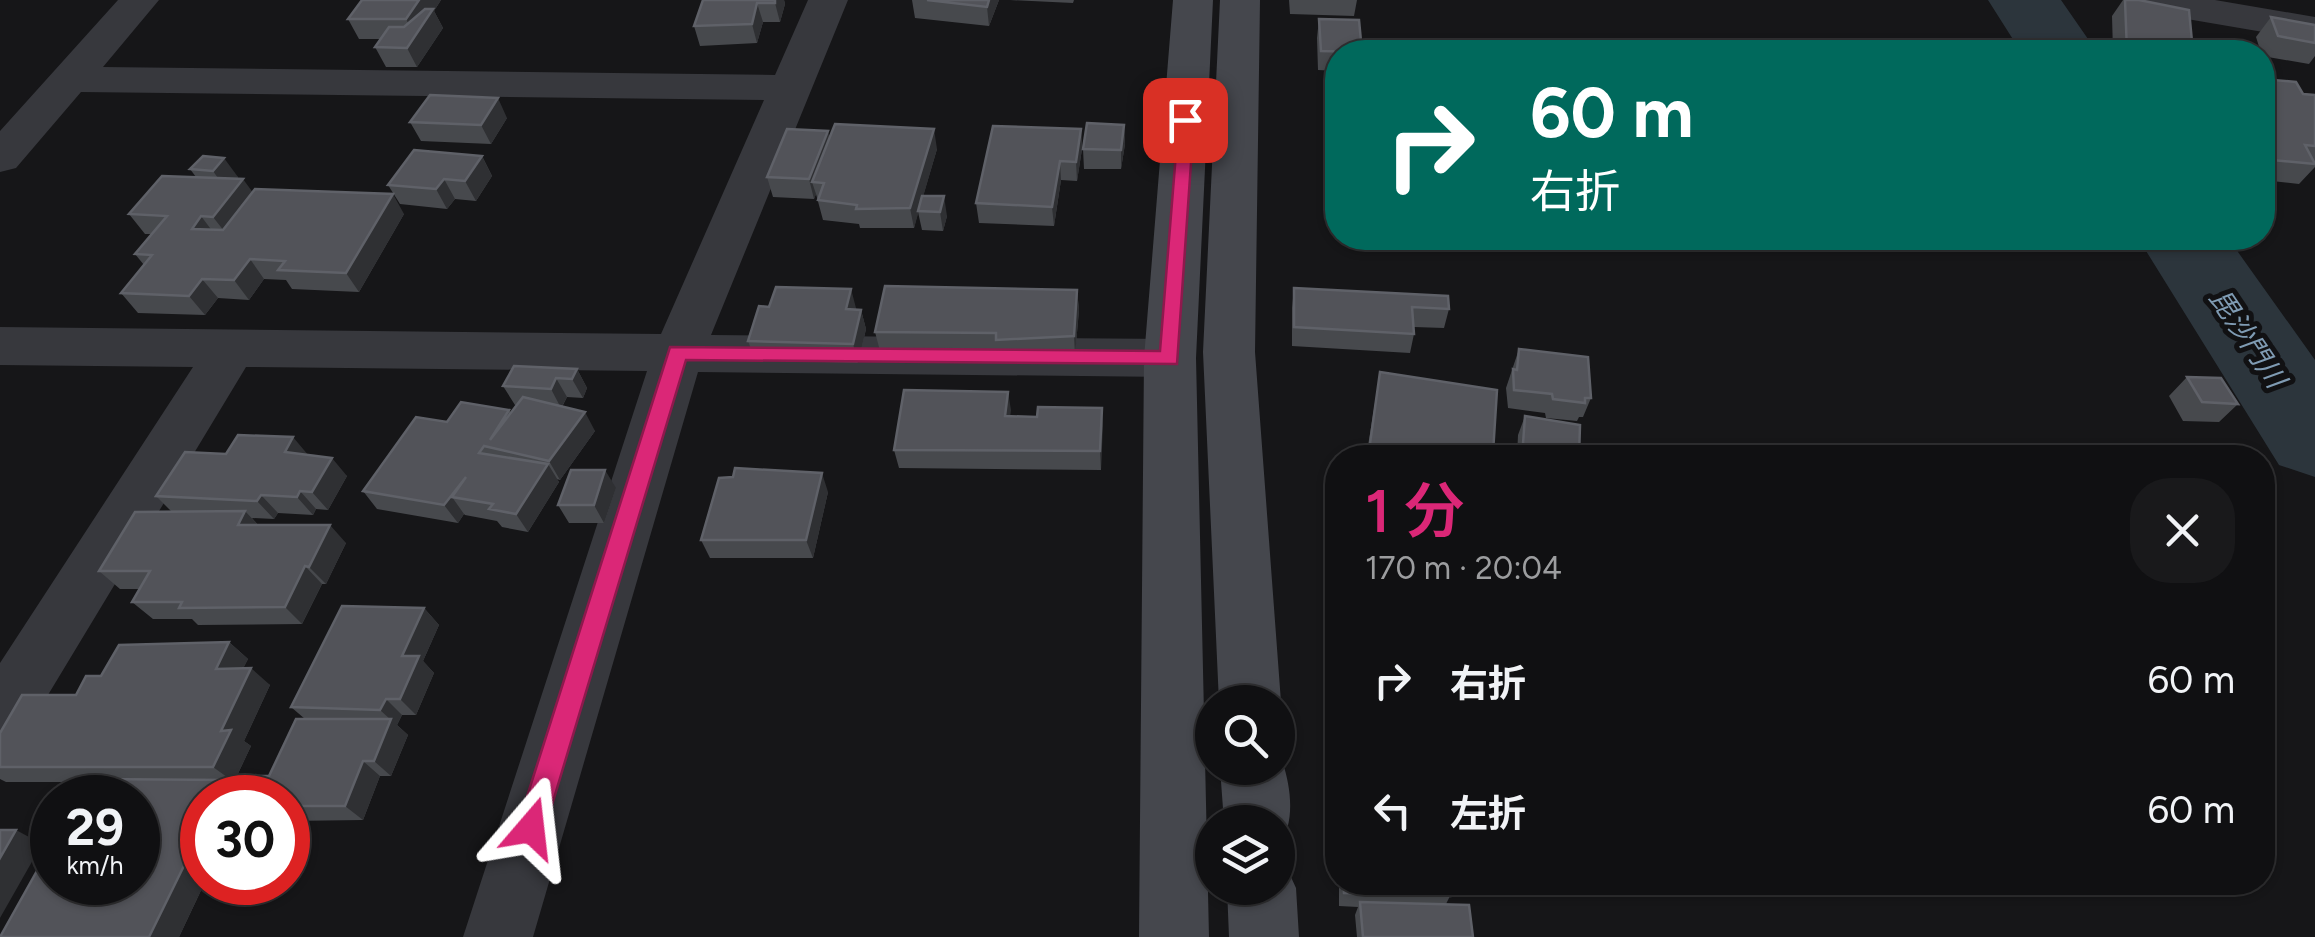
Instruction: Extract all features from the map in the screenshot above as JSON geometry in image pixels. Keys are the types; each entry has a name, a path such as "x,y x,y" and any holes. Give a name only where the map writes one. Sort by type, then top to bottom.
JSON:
{"street":[{"path":"0,158 139,0"},
{"path":"498,937 678,352 828,0"},
{"path":"1174,937 1170,358 1193,0"},
{"path":"1240,0 1228,352 1249,685"},
{"path":"2146,0 2315,29"},
{"path":"70,78 791,88"},
{"path":"0,346 1170,358"},
{"path":"0,718 232,348"},
{"path":"1261,905 1264,937"}],"building":[{"path":"362,0 419,0 406,19 348,19"},
{"path":"703,0 775,3 757,3 752,24 694,26"},
{"path":"927,0 989,0 987,7"},
{"path":"2125,0 2189,10 2192,40 2127,40"},
{"path":"425,9 433,9 407,48 375,47 389,27 404,27"},
{"path":"2271,17 2315,25 2315,43 2278,36"},
{"path":"1319,19 1359,20 1361,40 1325,40 1325,51 1321,51"},
{"path":"2275,80 2296,82 2303,94 2315,95 2315,146 2305,145 2315,164 2275,160"},
{"path":"430,95 498,98 481,125 410,122"},
{"path":"1087,123 1124,125 1121,150 1083,149"},
{"path":"835,124 934,129 910,208 856,209 857,205 818,200 824,183 812,182"},
{"path":"993,126 1081,129 1076,162 1060,161 1052,207 976,203"},
{"path":"787,129 828,131 809,179 767,177"},
{"path":"414,150 482,156 465,181 444,179 436,189 388,185"},
{"path":"203,156 224,158 213,171 190,169"},
{"path":"162,176 243,179 213,217 201,216 192,229 223,230 255,189 393,194 346,273 278,270 285,261 250,259 234,280 202,279 189,296 121,293 152,255 135,254 167,216 129,214"},
{"path":"922,196 944,196 940,212 918,211"},
{"path":"885,286 1077,290 1074,336 996,340 996,333 875,332"},
{"path":"776,287 851,289 846,309 861,310 853,344 748,341 759,306 769,307"},
{"path":"1294,288 1448,296 1449,309 1412,307 1414,334 1294,327"},
{"path":"1519,349 1588,357 1591,398 1585,398 1585,403 1514,390 1513,369 1517,370"},
{"path":"514,366 577,369 572,379 556,378 551,389 503,386"},
{"path":"1380,372 1497,390 1494,445 1370,445"},
{"path":"2187,377 2221,378 2238,404 2202,402"},
{"path":"904,390 1008,392 1005,416 1037,417 1038,407 1102,408 1100,451 894,450"},
{"path":"523,397 585,412 549,461 484,446 479,453 548,464 516,514 489,509 493,504 452,497 466,477 444,505 363,491 416,417 447,422 461,402 509,410 490,440"},
{"path":"1525,416 1580,425 1579,445 1523,445"},
{"path":"238,435 293,437 285,452 332,458 312,492 300,491 297,497 261,495 257,501 156,496 185,452 226,454"},
{"path":"735,468 822,473 806,540 701,540 719,478 733,477"},
{"path":"571,470 605,470 594,505 558,505"},
{"path":"245,511 238,525 330,525 285,607 179,608 182,602 132,602 150,571 99,571 135,512"},
{"path":"342,606 424,608 402,656 419,656 400,699 386,699 380,710 291,707"},
{"path":"229,642 216,669 251,668 221,731 231,730 213,767 0,767 0,733 22,695 76,695 86,676 101,676 119,645"},
{"path":"296,719 391,719 374,761 363,761 345,806 310,806 310,775 269,775"},
{"path":"160,780 180,780 180,874 149,937 0,937 30,883 30,905 160,905"},
{"path":"0,830 16,830 0,858"},
{"path":"1360,902 1469,905 1473,937 1363,937"}],"waterway":[{"name":"毘沙門川","path":"2024,0 2051,40"},
{"name":"毘沙門川","path":"2190,250 2315,438"}],"route":[{"path":"531,828 678,352 1170,358 1185,120"}]}
